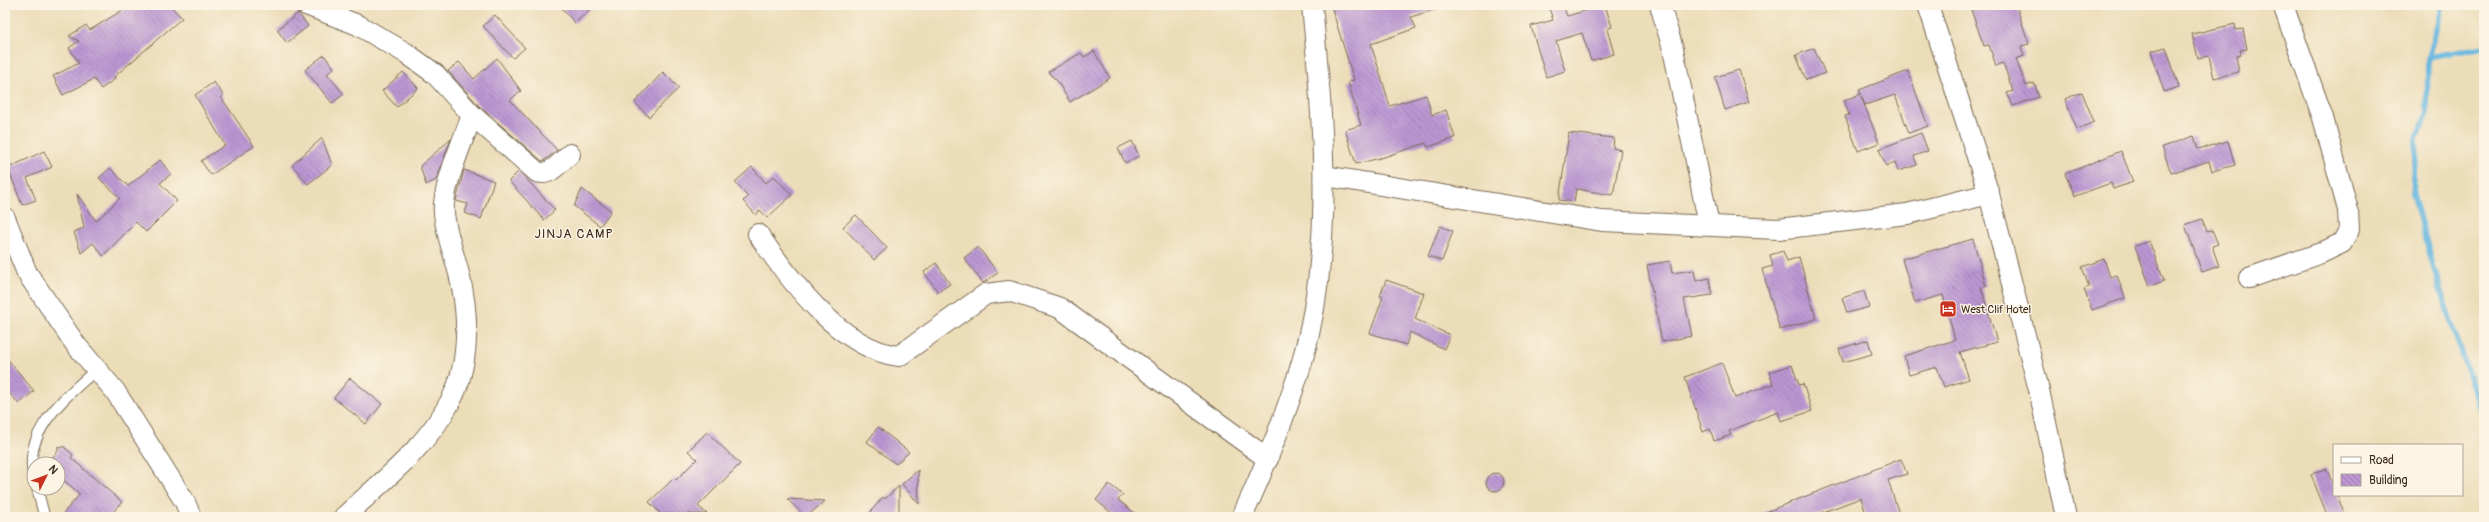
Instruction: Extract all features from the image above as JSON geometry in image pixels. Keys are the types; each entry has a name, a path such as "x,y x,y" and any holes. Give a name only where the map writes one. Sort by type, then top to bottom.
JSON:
{"street":[{"path":"306,5 358,25 406,53 435,74 472,115 537,172 543,174 548,173 570,154"},
{"path":"1242,517 1268,459 1302,362 1311,320 1319,267 1324,176 1312,5"},
{"path":"1660,5 1673,49 1709,225"},
{"path":"1928,5 1989,194 2038,390 2066,517"},
{"path":"2249,278 2321,253 2342,243 2348,230 2348,210 2323,118 2283,5"},
{"path":"344,517 403,462 424,439 450,402 462,368 466,316 460,278 444,212 446,192 472,115"},
{"path":"1324,176 1602,221 1652,225 1709,225 1778,229 1832,224 1908,214 1989,194"},
{"path":"5,218 27,273 76,345 115,391 185,502 192,517"},
{"path":"758,234 791,282 832,321 859,342 888,355 899,356 986,294 1010,290 1060,308 1268,459"}],"lane":[{"path":"32,456 33,450 48,417 97,369"},
{"path":"39,496 44,515"}],"building":[{"path":"131,5 170,5 182,18 114,77 115,79 101,89 94,79 63,95 53,76 79,63 69,48 79,41 69,36 86,25 90,30"},
{"path":"559,5 595,5 575,23"},
{"path":"1345,5 1440,5 1440,8 1411,17 1416,28 1371,44 1390,106 1426,95 1432,115 1446,110 1455,138 1428,147 1426,143 1384,157 1356,164 1345,130 1361,125 1348,82 1354,80 1332,9"},
{"path":"1563,5 1567,16 1605,5 1612,27 1607,29 1614,54 1591,61 1582,33 1556,41 1565,71 1546,77 1531,26 1553,20 1549,8"},
{"path":"1986,5 2016,5 2029,44 2021,46 2024,56 2016,59 2026,86 2034,83 2039,97 2013,106 2007,93 2013,91 2003,63 1996,66 1989,45 1984,46 1971,10"},
{"path":"298,13 308,26 287,43 277,30"},
{"path":"495,15 525,48 513,58 483,26"},
{"path":"2235,24 2236,30 2243,29 2247,49 2240,50 2241,55 2236,56 2239,72 2214,78 2209,56 2198,58 2192,34"},
{"path":"2166,47 2179,87 2164,92 2151,51"},
{"path":"1814,48 1825,73 1806,80 1796,55"},
{"path":"1094,51 1110,78 1070,102 1057,81 1048,72 1081,53 1084,57"},
{"path":"324,55 334,68 327,74 344,94 332,103 305,70"},
{"path":"497,58 521,91 510,100 557,150 545,160 542,161 480,107 448,71 459,62 474,79"},
{"path":"1739,70 1749,102 1725,110 1715,77"},
{"path":"1908,71 1928,126 1909,133 1895,95 1865,105 1861,96 1879,143 1858,151 1845,116 1849,115 1844,100 1861,94 1859,90"},
{"path":"403,72 418,88 397,107 382,91"},
{"path":"663,72 679,88 649,117 635,102"},
{"path":"214,82 223,95 221,97 254,146 211,175 201,161 225,145 195,95"},
{"path":"2082,92 2094,122 2077,129 2065,99"},
{"path":"1569,133 1614,138 1613,148 1621,150 1613,195 1576,189 1574,202 1559,200"},
{"path":"1921,133 1928,151 1914,156 1917,165 1898,171 1895,162 1886,166 1879,149"},
{"path":"2194,136 2198,149 2228,141 2235,165 2212,171 2209,161 2171,173 2162,147"},
{"path":"322,138 332,165 308,184 292,165"},
{"path":"451,139 436,180 426,185 420,166"},
{"path":"1132,141 1139,156 1125,163 1118,148"},
{"path":"44,151 52,167 27,178 36,200 22,205 8,168"},
{"path":"2121,151 2133,182 2113,189 2111,183 2075,196 2065,174"},
{"path":"160,160 171,174 160,183 177,201 146,232 136,222 103,256 93,243 81,253 74,232 84,228 77,194 96,221 120,198 99,178 110,168 128,186"},
{"path":"752,167 766,183 774,176 792,195 767,218 760,210 756,215 743,201 748,197 735,182"},
{"path":"464,170 494,181 481,219 465,213 468,204 456,201"},
{"path":"519,171 555,210 544,220 509,181"},
{"path":"582,189 611,211 600,226 574,206"},
{"path":"856,215 887,248 874,260 843,227"},
{"path":"2202,219 2207,231 2212,230 2218,244 2212,246 2219,266 2202,272 2185,225"},
{"path":"1440,226 1453,231 1442,261 1428,256"},
{"path":"1973,239 1986,286 1981,287 1997,342 1960,352 1969,379 1944,387 1937,367 1909,375 1904,356 1955,340 1943,295 1915,303 1902,259"},
{"path":"2149,241 2164,281 2150,286 2135,246"},
{"path":"978,247 998,273 983,283 964,258"},
{"path":"1783,251 1787,261 1799,257 1816,319 1780,330 1762,269 1773,266 1770,255"},
{"path":"2104,259 2110,277 2117,275 2125,298 2092,310 2084,289 2089,287 2082,267"},
{"path":"1670,261 1672,273 1694,270 1696,281 1709,278 1712,295 1684,299 1692,336 1662,342 1647,265"},
{"path":"936,263 950,284 938,292 924,272"},
{"path":"1386,280 1424,293 1415,319 1450,335 1444,349 1410,332 1406,345 1370,333 1383,297 1380,296"},
{"path":"1864,291 1869,307 1847,313 1842,298"},
{"path":"1868,340 1872,354 1843,362 1839,349"},
{"path":"5,356 34,391 19,404 5,388"},
{"path":"1722,363 1735,398 1773,384 1769,372 1792,365 1799,385 1803,384 1812,411 1781,421 1778,412 1729,431 1731,435 1714,441 1710,429 1703,432 1685,377"},
{"path":"350,378 382,404 366,424 334,398"},
{"path":"878,427 909,452 896,464 867,442"},
{"path":"707,432 740,464 698,506 707,514 661,514 649,502 674,478 676,480 697,459 688,451"},
{"path":"58,446 61,448 63,446 73,455 71,458 122,502 109,517 60,517 80,494 66,482 66,456 54,456 58,451"},
{"path":"1901,459 1907,474 1888,480 1900,517 1867,517 1861,498 1810,517 1753,517"},
{"path":"2326,468 2333,485 2333,496 2337,496 2346,517 2328,517 2311,475"},
{"path":"918,470 919,504 902,484"},
{"path":"1495,473 1501,476 1504,482 1501,488 1495,491 1489,488 1486,482 1489,476"},
{"path":"1109,484 1123,495 1118,500 1140,517 1116,517 1096,500"},
{"path":"899,486 899,517 866,517 883,497 885,499"},
{"path":"787,499 825,501 806,517"}],"waterway":[{"path":"2443,5 2428,57 2427,113 2416,141 2413,195 2440,289 2484,420"},
{"path":"2428,57 2484,47"}],"place":[{"name":"West Clif Hotel","path":"1948,309"}],"district":[{"name":"JINJA CAMP","path":"574,234"}]}
